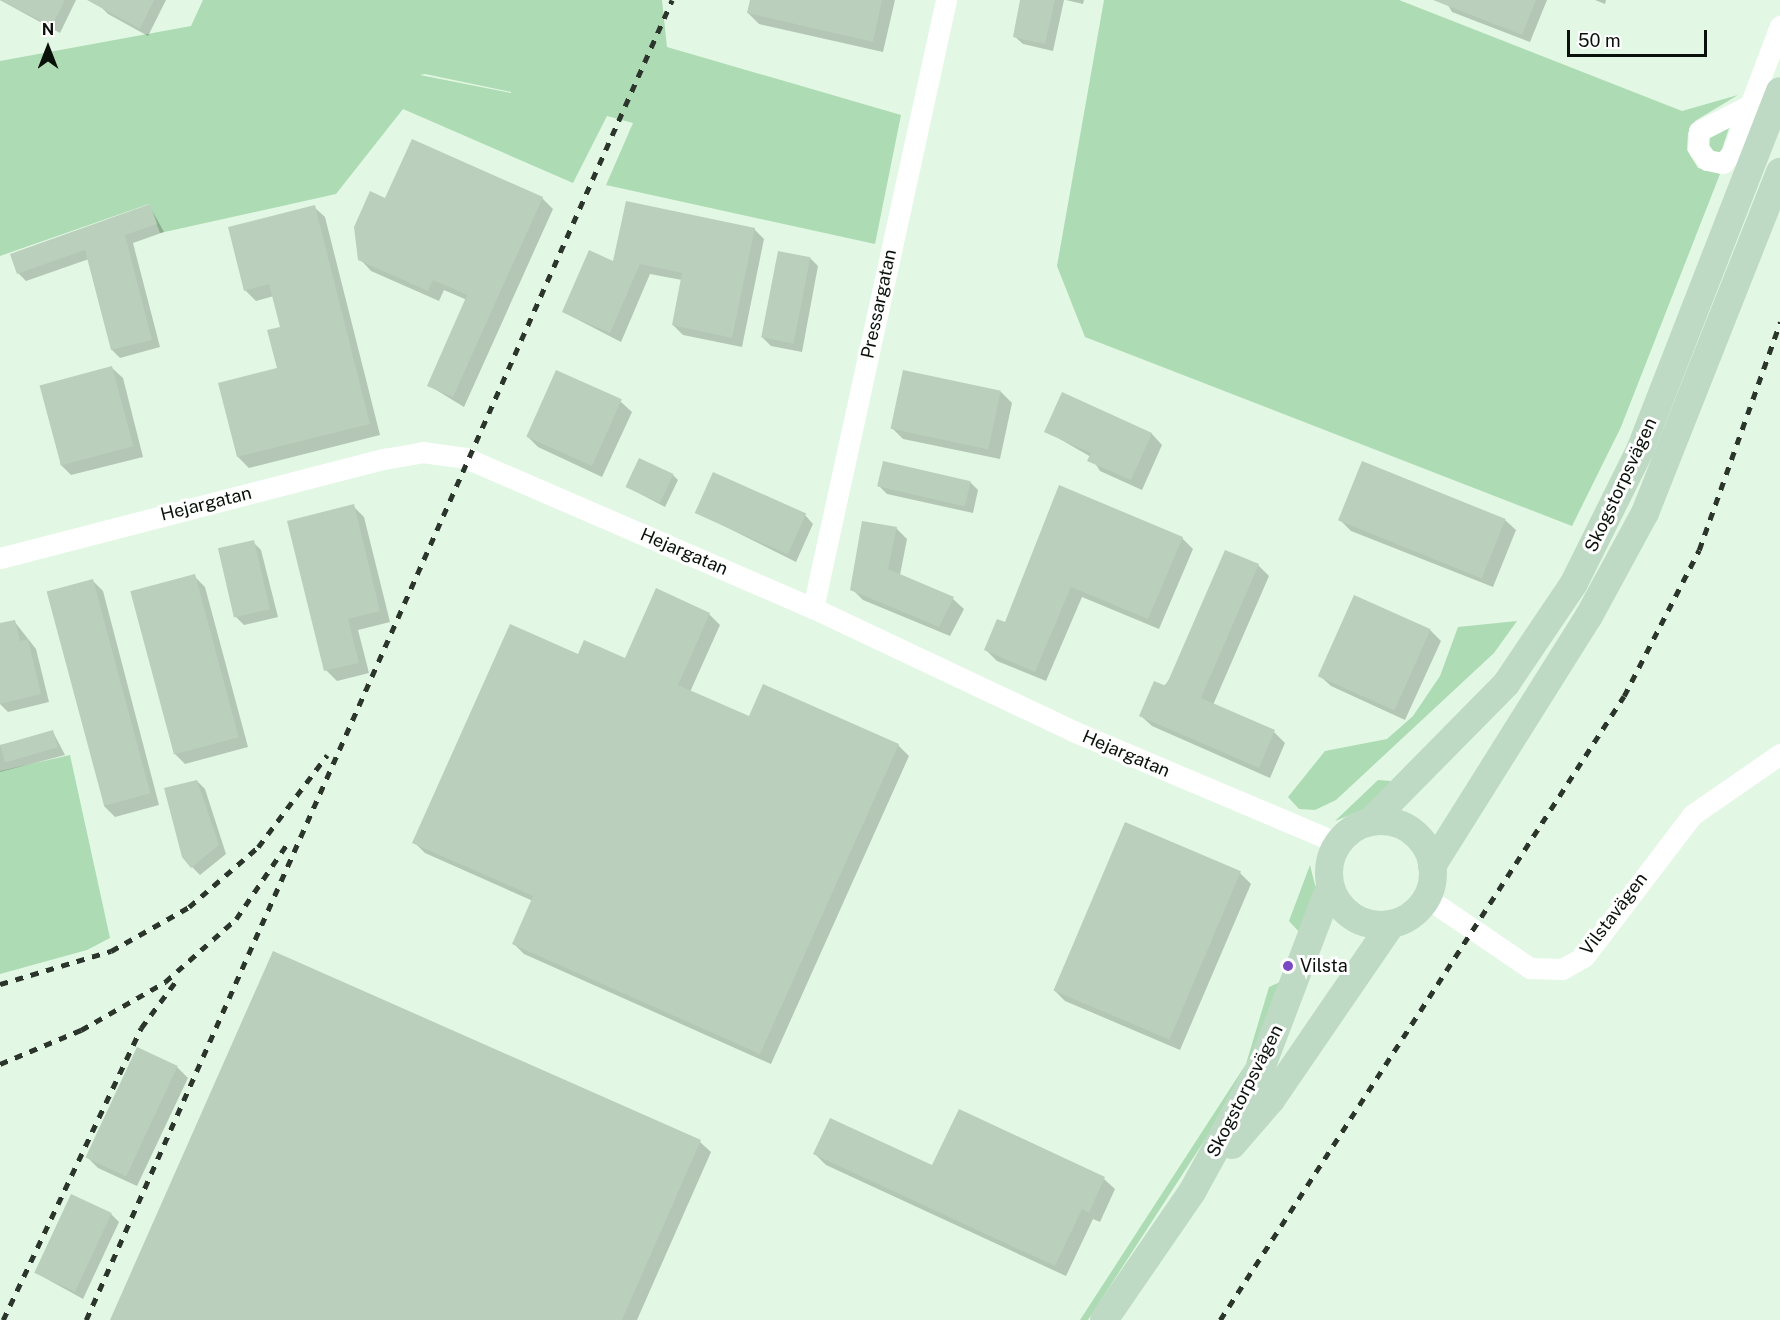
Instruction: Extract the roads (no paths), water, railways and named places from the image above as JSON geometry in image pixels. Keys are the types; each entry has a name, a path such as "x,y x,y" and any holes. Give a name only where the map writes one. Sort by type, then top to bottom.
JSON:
{"main road":[{"name":"Skogstorpsvägen","path":"1370,822 1506,684 1574,583 1648,430 1780,91"},
{"name":"Skogstorpsvägen","path":"1432,866 1589,616 1645,513 1780,172"},
{"path":"1370,822 1407,828 1426,847 1432,866 1427,898 1412,915 1391,925 1354,918 1330,887 1329,863 1338,843 1350,830 1370,822"},
{"name":"Skogstorpsvägen","path":"1104,1320 1192,1192 1263,1063 1330,887"},
{"name":"Skogstorpsvägen","path":"1192,1192 1271,1100 1391,925"}],"street":[{"name":"Pressargatan","path":"813,608 946,0"},
{"path":"1746,107 1780,26"},
{"name":"Hejargatan","path":"0,558 422,452 466,458 813,608 1082,736 1338,843"},
{"name":"Vilstavägen","path":"1427,898 1530,968 1562,969 1584,957 1692,814 1780,754"}],"railway":[{"path":"86,1320 672,0"},
{"path":"1220,1320 1624,696 1699,550 1780,322"},
{"path":"0,984 111,951 189,907 258,847 327,755"},
{"path":"0,1064 81,1030 165,982 236,919 287,844"},
{"path":"3,1320 141,1028 176,981"}],"place":[{"name":"Vilsta","path":"1288,966"}]}
